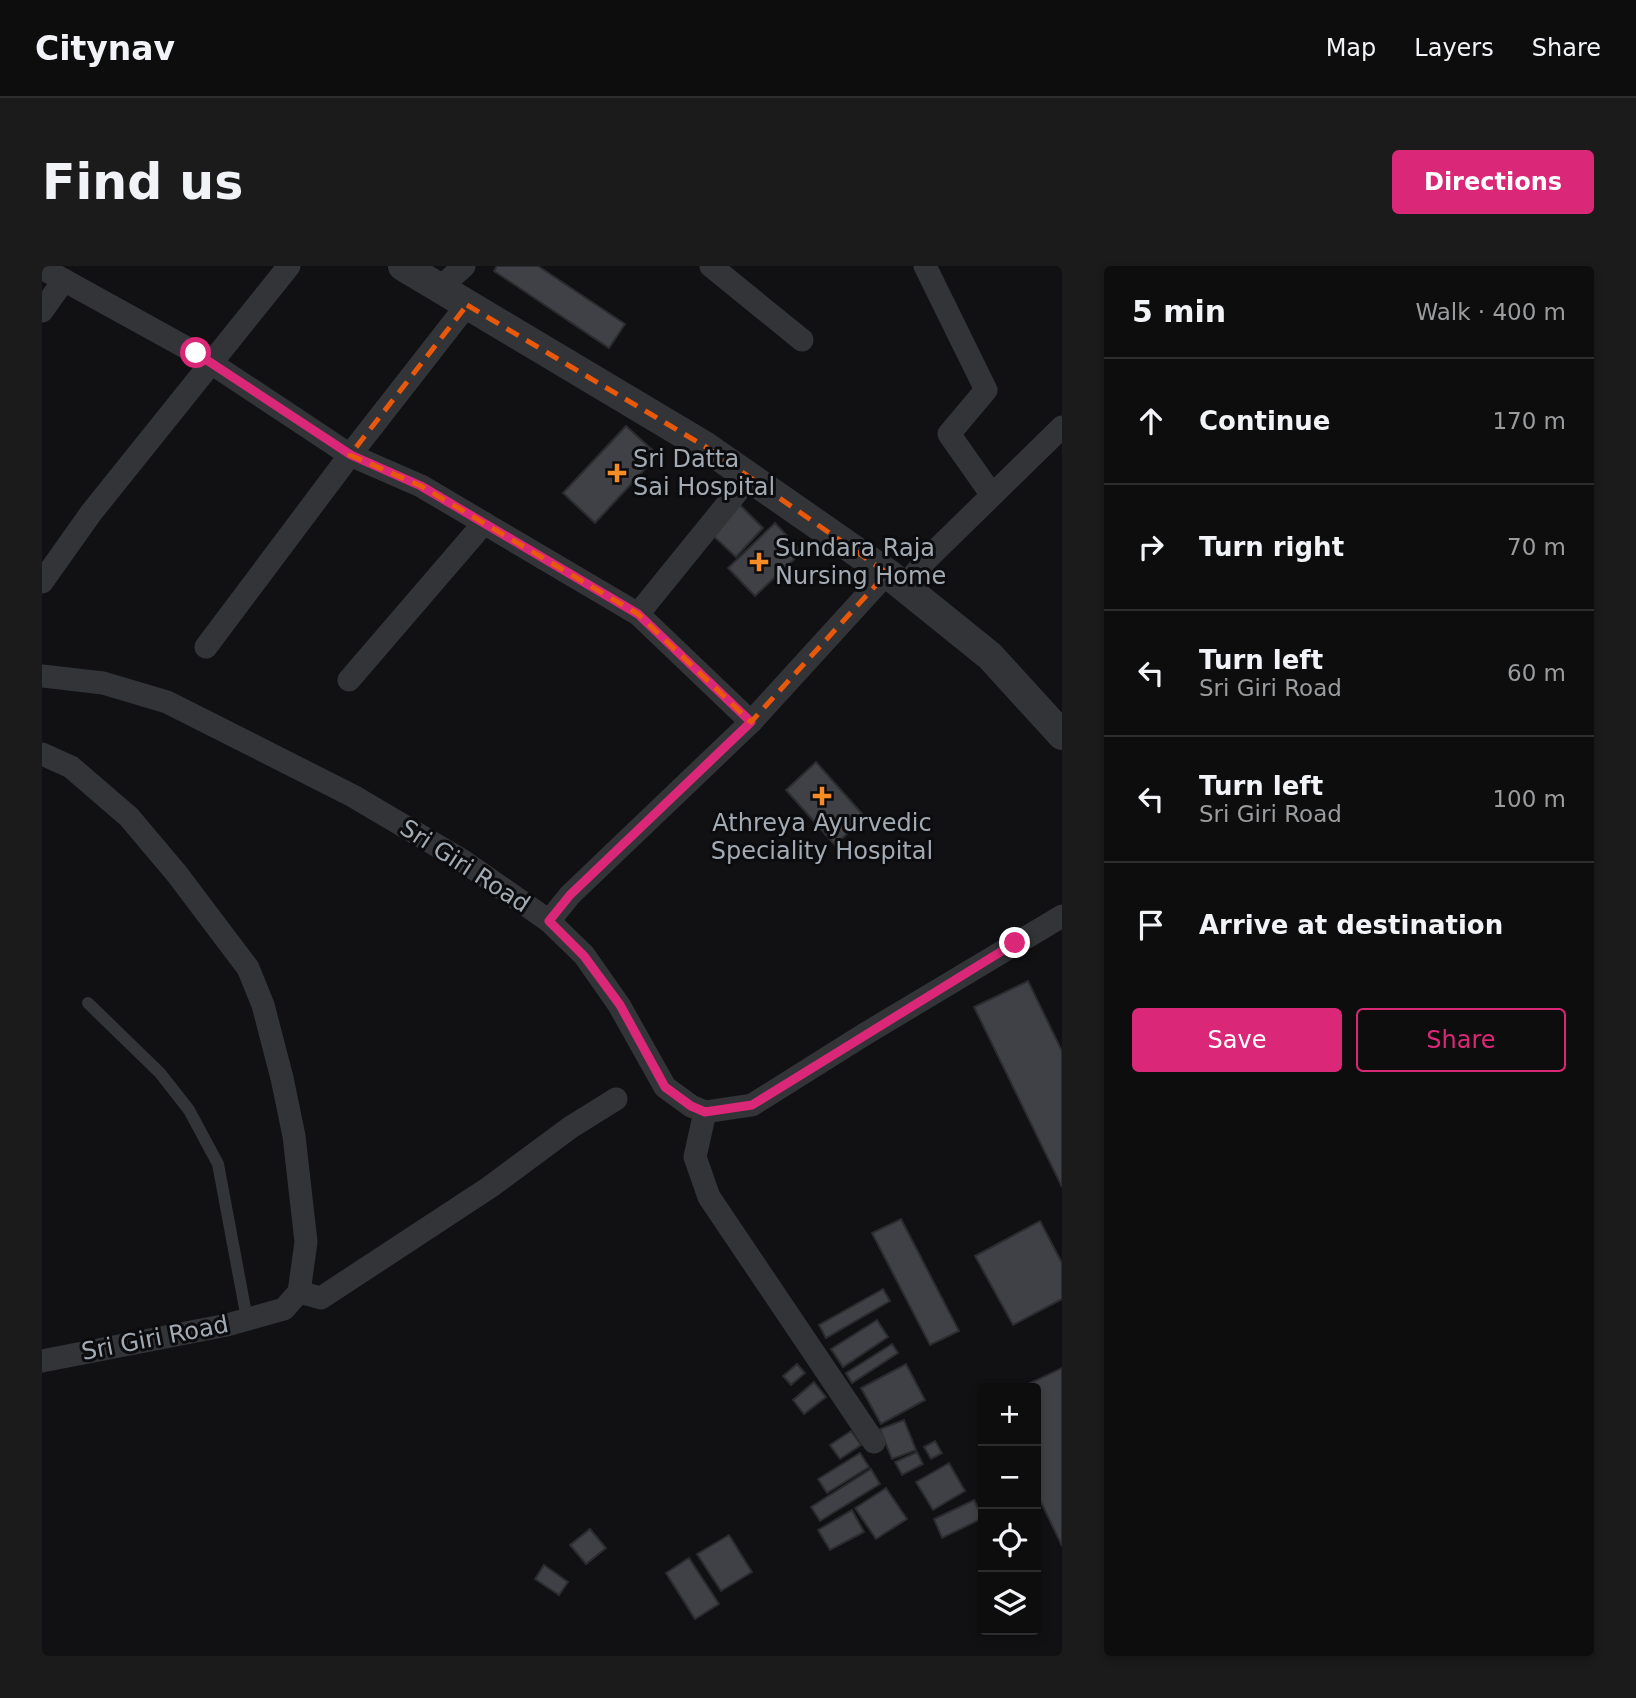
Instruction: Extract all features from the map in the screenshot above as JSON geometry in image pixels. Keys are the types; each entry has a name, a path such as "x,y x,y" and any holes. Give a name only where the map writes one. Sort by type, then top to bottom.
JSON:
{"street":[{"path":"42,582 91,513 289,266"},
{"path":"402,266 750,476 895,580 990,656 1062,735"},
{"path":"440,288 464,266"},
{"path":"711,266 802,340"},
{"path":"925,266 986,390 949,434 992,495"},
{"path":"42,268 211,363 351,455 421,486 638,614 751,722"},
{"path":"42,311 64,280"},
{"path":"206,647 467,305"},
{"path":"549,921 570,895 895,580 928,558 1062,427"},
{"path":"638,614 750,476"},
{"path":"349,680 484,523"},
{"name":"Sri Giri Road","path":"42,677 103,683 167,702 353,796 463,861 549,921 584,956 620,1005 665,1087 691,1106 705,1112"},
{"path":"42,754 71,767 129,817 177,874 248,968 266,1017 294,1136 306,1242 299,1292 321,1298 490,1187 571,1127 616,1099"},
{"path":"874,1442 709,1197 695,1157 705,1112 752,1105 1062,916"},
{"name":"Sri Giri Road","path":"42,1361 247,1319 284,1309 299,1292"}],"lane":[{"path":"88,1003 160,1073 189,1110 218,1164 247,1319"}],"highlighted area":[{"path":"467,305 706,447 887,573 751,722 638,614 421,486 350,455"}],"building":[{"path":"497,266 538,266 625,324 609,348 494,271"},
{"path":"626,426 658,455 595,523 563,493"},
{"path":"738,503 763,528 736,557 710,533"},
{"path":"775,523 802,552 755,596 728,568"},
{"path":"816,762 865,817 835,845 786,790"},
{"path":"1028,981 1062,1051 1062,1187 974,1007"},
{"path":"901,1219 959,1331 930,1345 872,1233"},
{"path":"1040,1221 1062,1263 1062,1299 1013,1325 975,1256"},
{"path":"883,1289 890,1301 826,1338 819,1325"},
{"path":"877,1320 888,1337 843,1367 831,1349"},
{"path":"892,1344 898,1353 852,1383 846,1373"},
{"path":"797,1364 805,1373 791,1385 783,1376"},
{"path":"906,1364 925,1400 881,1424 861,1388"},
{"path":"1062,1368 1062,1546 1041,1502 1041,1383 1030,1383"},
{"path":"814,1382 826,1397 804,1414 793,1400"},
{"path":"904,1420 916,1450 892,1459 880,1429"},
{"path":"851,1431 861,1445 840,1459 830,1445"},
{"path":"935,1441 942,1453 931,1459 924,1447"},
{"path":"917,1452 923,1464 902,1475 895,1462"},
{"path":"860,1453 869,1467 827,1493 818,1479"},
{"path":"949,1463 965,1491 933,1510 916,1482"},
{"path":"871,1469 880,1484 820,1521 811,1507"},
{"path":"886,1488 907,1519 876,1539 855,1508"},
{"path":"974,1500 978,1508 978,1520 942,1538 934,1519"},
{"path":"852,1510 864,1532 830,1550 818,1530"},
{"path":"590,1529 606,1548 586,1564 570,1545"},
{"path":"729,1535 752,1572 721,1591 697,1554"},
{"path":"689,1558 719,1604 695,1619 666,1573"},
{"path":"544,1565 568,1582 559,1595 535,1579"}],"place":[{"name":"Sri Datta Sai Hospital","path":"617,473"},
{"name":"Sundara Raja Nursing Home","path":"759,562"},
{"name":"Athreya Ayurvedic Speciality Hospital","path":"822,796"}],"route":[{"path":"196,353 351,455 421,486 638,614 751,722 570,895 549,921 584,956 620,1005 665,1087 691,1106 705,1112 752,1105 1015,943"}]}
